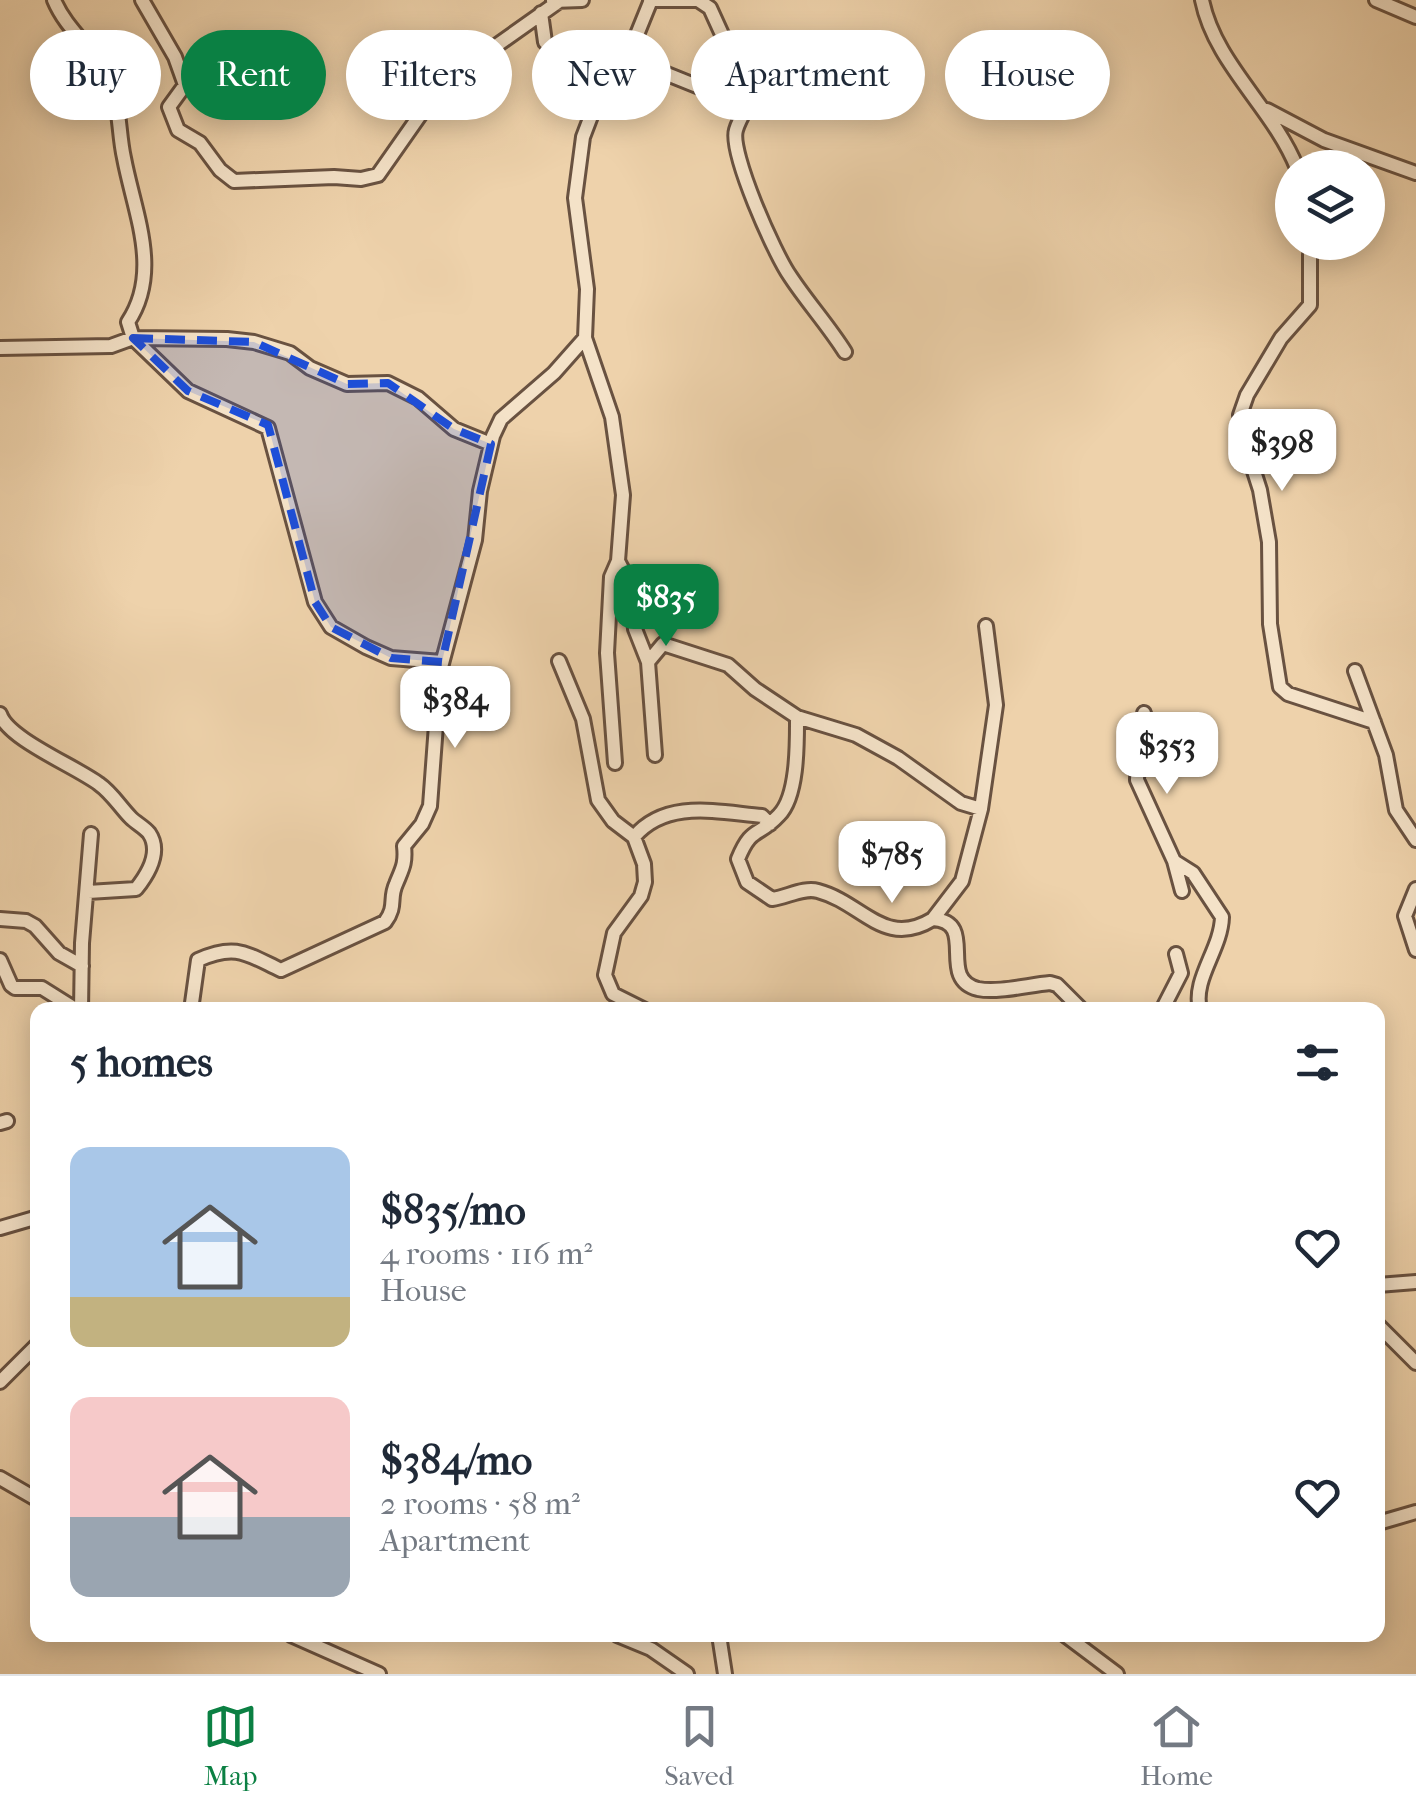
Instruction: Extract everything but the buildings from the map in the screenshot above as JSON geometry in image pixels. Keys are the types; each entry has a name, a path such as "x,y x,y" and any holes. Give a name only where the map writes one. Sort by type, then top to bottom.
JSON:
{"street":[{"path":"54,0 61,16 90,51 113,89 122,152 144,232 142,294 128,322 133,338 188,390 268,428 316,602 331,627 391,658 442,662"},
{"path":"142,0 175,57 186,85 168,107 170,117 178,130 200,143 220,170 234,181 334,176 361,180 378,175 420,116 469,65 554,1 582,0"},
{"path":"639,30 650,0 696,0 710,8 719,30"},
{"path":"1202,0 1213,35 1265,108 1287,150"},
{"path":"1376,0 1416,17"},
{"path":"541,13 544,30"},
{"path":"1265,108 1324,140 1354,150"},
{"path":"589,120 583,137 574,198 587,289 585,338 612,418 622,496 618,562 611,577 607,653 615,762"},
{"path":"742,120 735,132 736,154 746,184 791,278 845,352"},
{"path":"1385,161 1416,173"},
{"path":"1310,260 1310,305 1281,338 1247,395 1240,416 1269,542 1270,616 1280,687 1288,694 1374,722"},
{"path":"0,348 111,346 133,338 227,338 272,346 347,384 388,384 418,398 454,430 491,444"},
{"path":"192,1002 198,960 241,950 281,970 385,922 393,911 393,888 406,865 404,846 422,824 430,806 442,662 475,540 491,444 501,419 554,373 585,338"},
{"path":"618,562 631,586 635,629 648,662 655,755"},
{"path":"797,717 797,755 786,806 770,824 748,836 738,859 747,882 772,899 814,889 892,929 905,931 933,919 962,881 981,809 996,705 986,626"},
{"path":"648,662 664,644 713,658 797,717 856,735 898,758 961,803 981,809"},
{"path":"559,660 583,719 598,800 634,838 644,864 641,896 614,933 605,975 614,994 630,1002"},
{"path":"1355,672 1386,754 1396,810 1416,840"},
{"path":"1144,713 1148,740 1138,760 1138,780 1174,861 1182,891"},
{"path":"0,714 18,736 104,787 150,834 154,849 150,872 136,889 88,892"},
{"path":"634,838 654,819 672,812 762,816 770,824"},
{"path":"80,1002 91,834"},
{"path":"1174,861 1193,873 1222,917 1218,943 1197,990 1199,1002"},
{"path":"1416,889 1405,916 1416,950"},
{"path":"0,919 26,921 35,926 60,952 82,966"},
{"path":"933,919 950,923 956,929 957,973 965,983 979,989 1050,984 1074,1002"},
{"path":"1166,1002 1181,974 1176,954"},
{"path":"1,962 6,979 15,988 42,988 66,1002"},
{"path":"0,1228 30,1219"},
{"path":"1385,1284 1416,1282"},
{"path":"1385,1332 1416,1363"},
{"path":"0,1382 30,1352"},
{"path":"0,1478 30,1495"},
{"path":"1385,1521 1416,1512"},
{"path":"308,1642 379,1674"},
{"path":"634,1642 687,1674"},
{"path":"720,1642 726,1674"},
{"path":"1074,1642 1116,1674"}],"highlighted area":[{"path":"133,338 254,342 347,384 388,383 454,429 491,444 442,662 391,658 331,627 315,602 268,425 188,391"}]}
